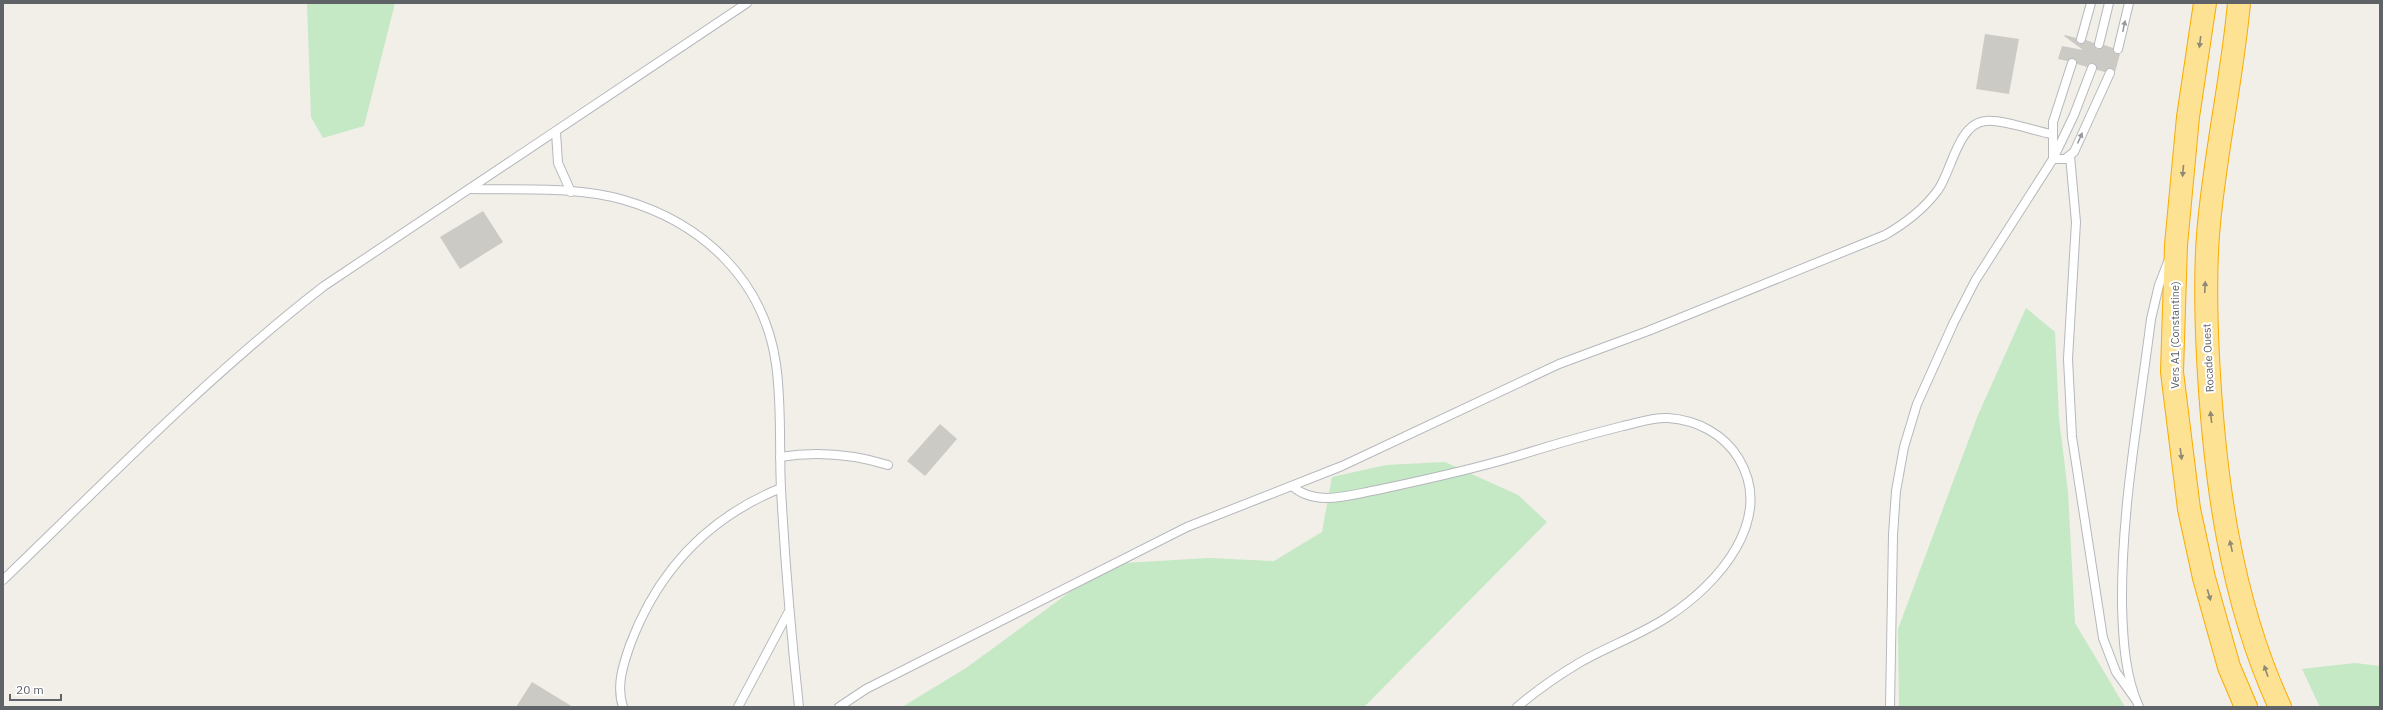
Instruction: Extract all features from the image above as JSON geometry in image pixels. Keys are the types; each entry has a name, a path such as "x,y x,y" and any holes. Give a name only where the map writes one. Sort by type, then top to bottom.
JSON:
{"highway":[{"name":"Vers A1 (Constantine)","path":"2205,3 2188,117 2176,245 2172,372 2188,509 2204,578 2229,667 2246,707"},
{"name":"Rocade Ouest","path":"2239,3 2229,87 2214,170 2208,236 2205,296 2210,411 2216,470 2226,525 2246,614 2280,707"}],"lane":[{"path":"3,580 162,428 282,318 348,269 556,132 747,3"},
{"path":"2081,39 2091,3"},
{"path":"2099,44 2109,3"},
{"path":"2118,49 2129,3"},
{"path":"2053,159 2051,134 2056,110 2072,63"},
{"path":"1890,707 1893,528 1896,490 1904,447 1918,404 1975,281 2053,159 2074,115 2092,68"},
{"path":"2053,159 2065,159 2070,156 2096,106 2110,73"},
{"path":"839,707 866,689 1087,579 1153,543 1222,512 1292,486 1391,444 1559,364 1663,325 1885,235 1915,215 1938,189 1946,176 1964,134 1974,124 1987,120 2051,134"},
{"path":"556,132 558,163 571,192"},
{"path":"2070,156 2076,222 2068,358 2072,437 2103,638 2116,672 2137,704"},
{"path":"470,189 571,192 597,194 622,199 670,218 711,244 737,273 754,299 771,340 779,385 781,488 788,613 799,707"},
{"path":"2137,704 2130,681 2123,635 2123,542 2151,319 2159,285 2176,245"},
{"path":"1292,486 1306,495 1321,499 1373,491 1460,472 1571,439 1648,420 1665,418 1683,420 1700,425 1715,433 1728,445 1739,459 1746,475 1750,492 1750,509 1747,526 1740,542 1716,575 1700,591 1668,617 1580,662 1555,678 1517,707"},
{"path":"780,456 833,454 870,459 888,465"},
{"path":"623,707 620,691 622,671 626,655 644,613 665,578 691,546 723,518 747,504 781,488"},
{"path":"738,707 788,613"}],"green space":[{"path":"307,3 395,3 364,126 323,138 311,117"},
{"path":"2026,308 2055,332 2059,418 2068,492 2075,623 2125,707 1899,707 1898,629 1978,415"},
{"path":"1445,462 1518,495 1547,522 1364,707 902,707 966,668 1108,564 1208,558 1274,561 1322,532 1332,477 1386,465"},
{"path":"2355,663 2380,666 2380,707 2320,707 2302,669"}],"building":[{"path":"1985,34 2019,39 2009,94 1976,89"},
{"path":"2064,36 2076,38 2079,44 2086,40 2094,43 2097,49 2104,45 2113,48 2115,53 2120,54 2115,72 2110,68 2105,72 2097,70 2094,63 2089,64 2087,67 2077,64 2073,58 2067,61 2058,59 2062,46 2083,50"},
{"path":"483,211 503,242 460,269 440,237"},
{"path":"940,424 957,439 925,476 907,461"},
{"path":"532,682 573,707 516,707"}]}
